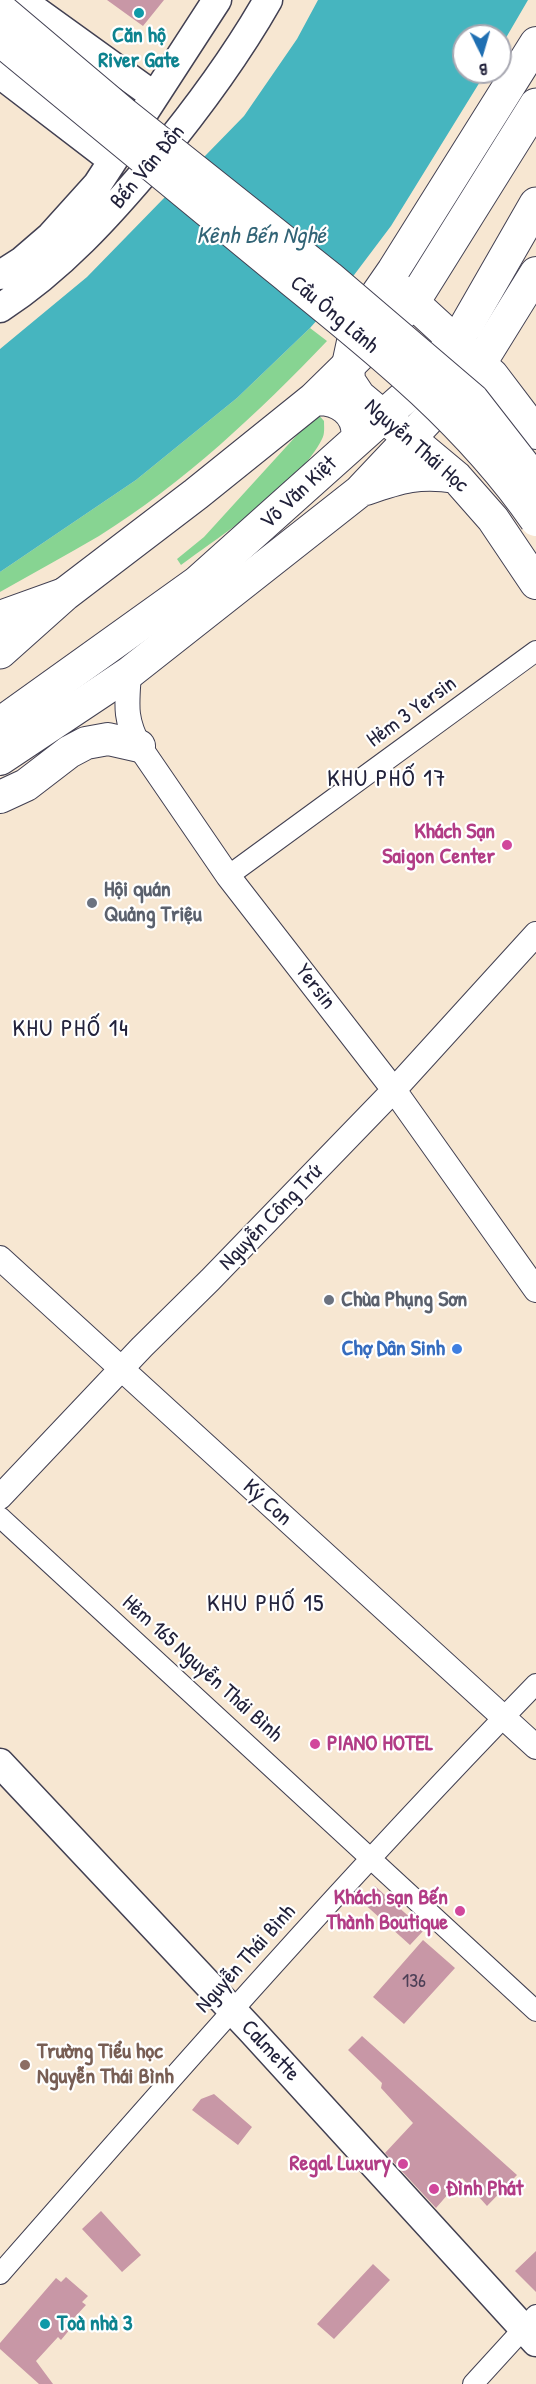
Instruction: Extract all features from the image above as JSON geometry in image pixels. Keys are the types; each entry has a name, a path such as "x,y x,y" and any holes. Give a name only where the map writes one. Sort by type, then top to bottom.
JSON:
{"highway":[{"path":"0,652 65,594 196,494 314,399 412,302 536,105"},
{"name":"Võ Văn Kiệt","path":"7,743 197,583 415,388 455,341 536,204"},
{"path":"314,399 331,399 348,408 356,422 358,438"},
{"path":"0,634 65,594"}],"main road":[{"path":"21,0 153,95"},
{"name":"Bến Vân Đồn","path":"0,275 22,261 51,236 97,185 153,95 217,0"},
{"name":"Bến Vân Đồn","path":"0,308 78,245 123,198 221,76 268,0"},
{"name":"Cầu Ông Lãnh","path":"0,9 123,113 329,277 473,400 536,481"},
{"name":"Cầu Ông Lãnh","path":"0,40 381,353 451,418 536,520"},
{"path":"348,365 357,323 388,279 536,43"},
{"path":"57,117 105,60"},
{"path":"0,74 112,160"},
{"name":"Võ Văn Kiệt","path":"0,785 7,743 129,673 360,491 411,440 479,365 536,273"},
{"path":"388,279 492,375 536,433"},
{"path":"506,322 501,344 508,396"},
{"name":"Nguyễn Thái Học","path":"348,365 349,381 354,389 383,417 456,477 493,519 536,583"},
{"path":"360,491 402,477 429,472 456,477"},
{"path":"493,519 536,487"},
{"path":"0,617 65,594"},
{"path":"0,797 26,785 69,752 86,743 108,739 139,746"},
{"name":"Calmette","path":"0,1763 532,2328"}],"street":[{"name":"Hẻm 3 Yersin","path":"228,876 536,651"},
{"name":"Yersin","path":"129,673 126,712 129,727 139,746 228,876 394,1090 536,1290"},
{"name":"Nguyễn Công Trứ","path":"0,1497 394,1090 536,934"},
{"name":"Ký Con","path":"0,1258 536,1747"},
{"name":"Hẻm 165 Nguyễn Thái Bình","path":"0,1517 536,2011"},
{"name":"Nguyễn Thái Bình","path":"0,2274 232,2010 371,1857 536,1684"},
{"path":"473,2384 532,2328"}],"green space":[{"path":"310,328 327,341 219,446 161,493 99,536 0,592 0,572 136,480 237,398"},
{"path":"317,413 324,421 323,437 311,456 296,473 259,508 181,565 177,559 204,537"}],"water":[{"name":"Kênh Bến Nghé","path":"318,0 528,0 512,27 512,24 452,24 452,84 479,84 391,226 336,299 310,328 237,398 136,480 0,572 0,349 87,277 244,116 297,39"}],"building":[{"name":"Căn hộ River Gate","path":"107,0 164,0 143,26"},
{"path":"375,1886 424,1930 410,1945 361,1901"},
{"path":"423,1940 455,1968 404,2024 373,1997"},
{"path":"362,2036 517,2175 487,2206 462,2178 436,2208 385,2153 413,2123 381,2088 382,2083 348,2050"},
{"path":"214,2094 252,2127 238,2145 192,2110 201,2099"},
{"path":"101,2211 141,2255 122,2272 82,2229"},
{"path":"536,2251 536,2292 515,2271"},
{"path":"373,2264 390,2280 334,2339 317,2324"},
{"name":"Toà nhà 3","path":"66,2277 88,2296 82,2302 86,2305 73,2319 76,2322 61,2340 58,2337 36,2361 53,2384 39,2384 0,2349 0,2343 56,2278 61,2282"}],"place":[{"name":"Căn hộ River Gate","path":"139,13"},
{"name":"Khách Sạn Saigon Center","path":"507,845"},
{"name":"Hội quán Quảng Triệu","path":"92,903"},
{"name":"Chùa Phụng Sơn","path":"329,1300"},
{"name":"Chợ Dân Sinh","path":"457,1349"},
{"name":"PIANO HOTEL","path":"315,1744"},
{"name":"Khách sạn Bến Thành Boutique","path":"460,1911"},
{"name":"Trường Tiểu học Nguyễn Thái Bình","path":"25,2065"},
{"name":"Regal Luxury","path":"403,2164"},
{"name":"Đình Phát","path":"434,2189"},
{"name":"Toà nhà 3","path":"45,2324"}],"district":[{"name":"KHU PHỐ 17","path":"387,780"},
{"name":"KHU PHỐ 14","path":"71,1030"},
{"name":"KHU PHỐ 15","path":"266,1605"}]}
